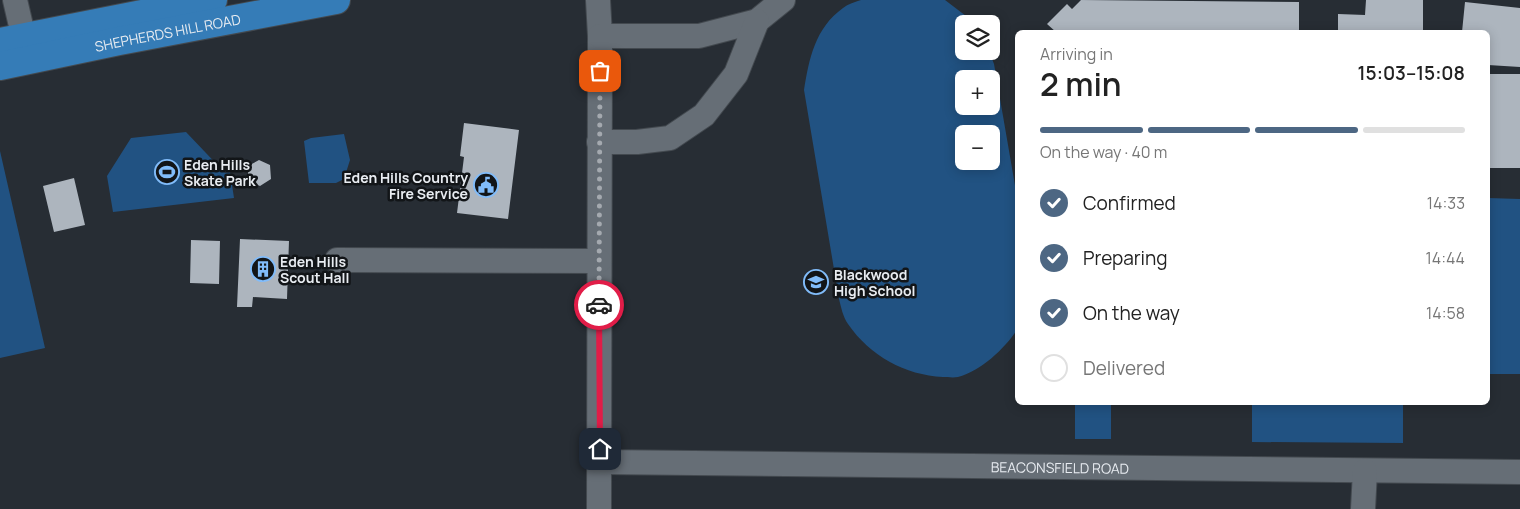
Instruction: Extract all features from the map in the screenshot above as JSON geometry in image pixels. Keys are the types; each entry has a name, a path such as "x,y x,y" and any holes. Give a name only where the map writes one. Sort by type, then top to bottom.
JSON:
{"main road":[{"name":"SHEPHERDS HILL ROAD","path":"0,66 18,46 213,0"},
{"name":"SHEPHERDS HILL ROAD","path":"18,46 119,41 336,0"}],"street":[{"path":"15,0 18,46"},
{"path":"598,0 600,36 599,509"},
{"path":"600,36 699,36 757,20 783,0"},
{"path":"599,142 637,142 670,138 704,115 736,74 757,20"},
{"path":"337,260 599,261"},
{"name":"BEACONSFIELD ROAD","path":"600,462 1520,472"},
{"path":"1363,509 1364,471"}],"shaded area":[{"path":"861,0 945,0 965,15 955,15 955,60 992,60 994,64 995,70 955,70 955,115 1000,115 1000,99 1015,185 1015,333 1006,345 983,365 958,377 943,377 915,372 889,362 867,346 857,335 846,321 841,309 804,90 808,67 815,45 833,16 845,7"},
{"name":"Eden Hills Skate Park","path":"186,132 225,173 230,172 234,198 113,212 107,176 131,138"},
{"path":"344,134 350,160 344,179 336,183 309,183 304,141 311,138"},
{"path":"0,151 45,348 0,358"},
{"path":"1490,198 1520,199 1520,374 1490,374"},
{"path":"1075,405 1111,405 1111,439 1075,439"},
{"path":"1252,405 1403,405 1403,443 1252,442"}],"building":[{"path":"1081,0 1299,2 1299,30 1054,30 1047,24 1067,4 1072,9"},
{"path":"1366,0 1423,0 1423,30 1338,30 1338,14 1365,15"},
{"path":"1465,2 1520,8 1520,67 1490,65 1490,30 1462,30"},
{"path":"1490,74 1520,74 1520,168 1490,168"},
{"name":"Eden Hills Country Fire Service","path":"464,123 519,130 508,219 457,213 464,157 460,156"},
{"path":"259,160 270,165 271,179 260,186 248,181 248,166"},
{"path":"74,178 85,225 54,232 43,186"},
{"name":"Eden Hills Scout Hall","path":"240,239 289,241 287,299 253,297 252,307 237,307"},
{"path":"191,240 220,241 219,284 190,283"}],"way so far":[{"path":"599,305 600,71"}],"place":[{"name":"Eden Hills Skate Park","path":"167,172"},
{"name":"Eden Hills Country Fire Service","path":"486,185"},
{"name":"Eden Hills Scout Hall","path":"263,269"},
{"name":"Blackwood High School","path":"816,282"}],"route":[{"path":"599,305 600,449"}]}
